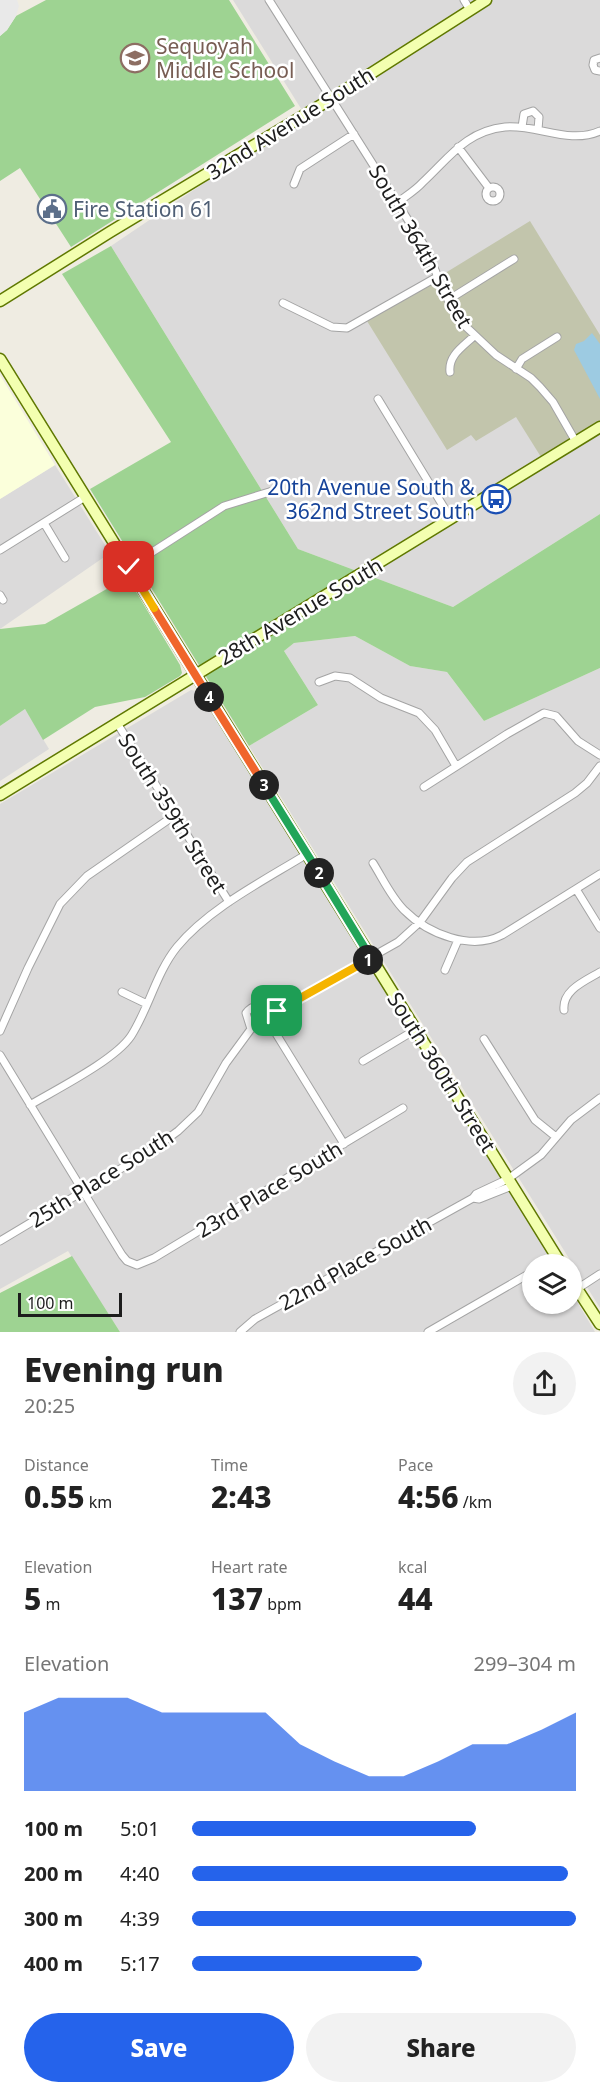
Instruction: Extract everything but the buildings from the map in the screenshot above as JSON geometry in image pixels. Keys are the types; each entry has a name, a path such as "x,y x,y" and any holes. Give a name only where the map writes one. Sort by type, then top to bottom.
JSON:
{"street":[{"name":"South 364th Street","path":"269,0 427,250 448,300 462,323 495,355 531,378 547,394 576,442"},
{"path":"464,0 470,10"},
{"name":"32nd Avenue South","path":"0,301 331,99 486,0"},
{"path":"600,58 593,63 594,68 600,71"},
{"path":"522,128 524,114 533,111 539,117 538,130"},
{"path":"398,202 422,184 458,147 488,131 522,128 575,136 600,131"},
{"path":"294,184 300,169 354,134"},
{"path":"458,147 489,189"},
{"path":"448,300 514,259"},
{"path":"283,303 332,327 347,328 437,276"},
{"path":"450,372 452,358 474,336"},
{"path":"516,369 522,359 558,337"},
{"name":"South 360th Street","path":"0,359 555,1254"},
{"path":"378,399 451,519"},
{"name":"28th Avenue South","path":"0,795 600,427"},
{"path":"129,567 224,506 279,489"},
{"path":"0,550 85,497"},
{"path":"44,522 65,558"},
{"path":"319,682 335,676 350,678 381,698 419,713 435,730 456,766"},
{"path":"424,787 539,715 552,714 578,741 600,756"},
{"name":"South 359th Street","path":"117,723 229,902"},
{"name":"25th Place South","path":"3,1239 152,1150 189,1122 206,1101 226,1063 251,1029 274,1013 407,936 467,862 575,793 587,783 600,766"},
{"path":"0,1031 2,1016 60,904 87,876 175,815"},
{"path":"30,1105 118,1050 132,1034 163,971 177,948 187,937 229,902 307,854"},
{"path":"373,863 400,906 420,922 448,936 478,943 498,937 600,874"},
{"path":"576,889 600,928"},
{"path":"446,970 458,939"},
{"path":"564,1010 563,1001 567,994 600,972"},
{"path":"122,992 147,1004"},
{"path":"251,1029 246,1013 251,1007 260,1005 274,1013"},
{"path":"267,1019 344,1144"},
{"path":"363,1061 416,1030"},
{"path":"484,1039 535,1120 556,1137"},
{"path":"1,1057 82,1190"},
{"name":"22nd Place South","path":"240,1332 255,1319 473,1198 476,1194 510,1182 545,1152 571,1120 600,1098"},
{"name":"23rd Place South","path":"82,1190 122,1255 134,1264 143,1264 404,1108"},
{"path":"0,1228 3,1239"},
{"path":"582,1282 600,1274"},
{"path":"428,1332 522,1278"},
{"path":"582,1297 600,1324"}],"shaded area":[{"path":"0,0 17,0 19,6 16,16 0,36"},
{"path":"233,0 600,0 600,514 453,607 298,549 111,246 305,115"},
{"path":"530,221 600,335 600,421 541,457 516,417 476,441 471,435 447,450 367,321"},
{"path":"0,375 55,465 0,499"},
{"path":"55,465 110,553 0,629 0,499"},
{"path":"355,636 410,666 447,672 484,721 600,668 600,1308 582,1279 582,1254 566,1254 249,746 318,705 284,651 294,643"},
{"path":"191,690 201,692 548,1254 522,1254 522,1314 582,1314 582,1310 595,1332 120,1332 68,1251 0,1289 0,804"},
{"path":"25,709 49,749 0,781 0,726"}],"green space":[{"name":"Sequoyah Middle School","path":"46,0 229,0 295,106 71,247 20,168 0,181 0,36 16,16"},
{"path":"111,246 298,549 453,607 600,514 600,668 484,721 447,672 410,666 355,636 294,643 284,651 318,705 249,746 90,489 171,442 62,274"},
{"path":"119,582 135,590 180,665 182,673 180,676 145,697 95,707 43,740 25,709 0,726 0,629 45,624"},
{"path":"72,1256 120,1332 0,1332 0,1293"}],"water":[{"path":"592,333 600,344 600,399 574,350 576,344 584,341"}],"place":[{"name":"Sequoyah Middle School","path":"135,58"},
{"name":"Fire Station 61","path":"52,209"},
{"name":"20th Avenue South & 362nd Street South","path":"496,499"}],"route":[{"path":"129,567 371,958 277,1011"}]}
